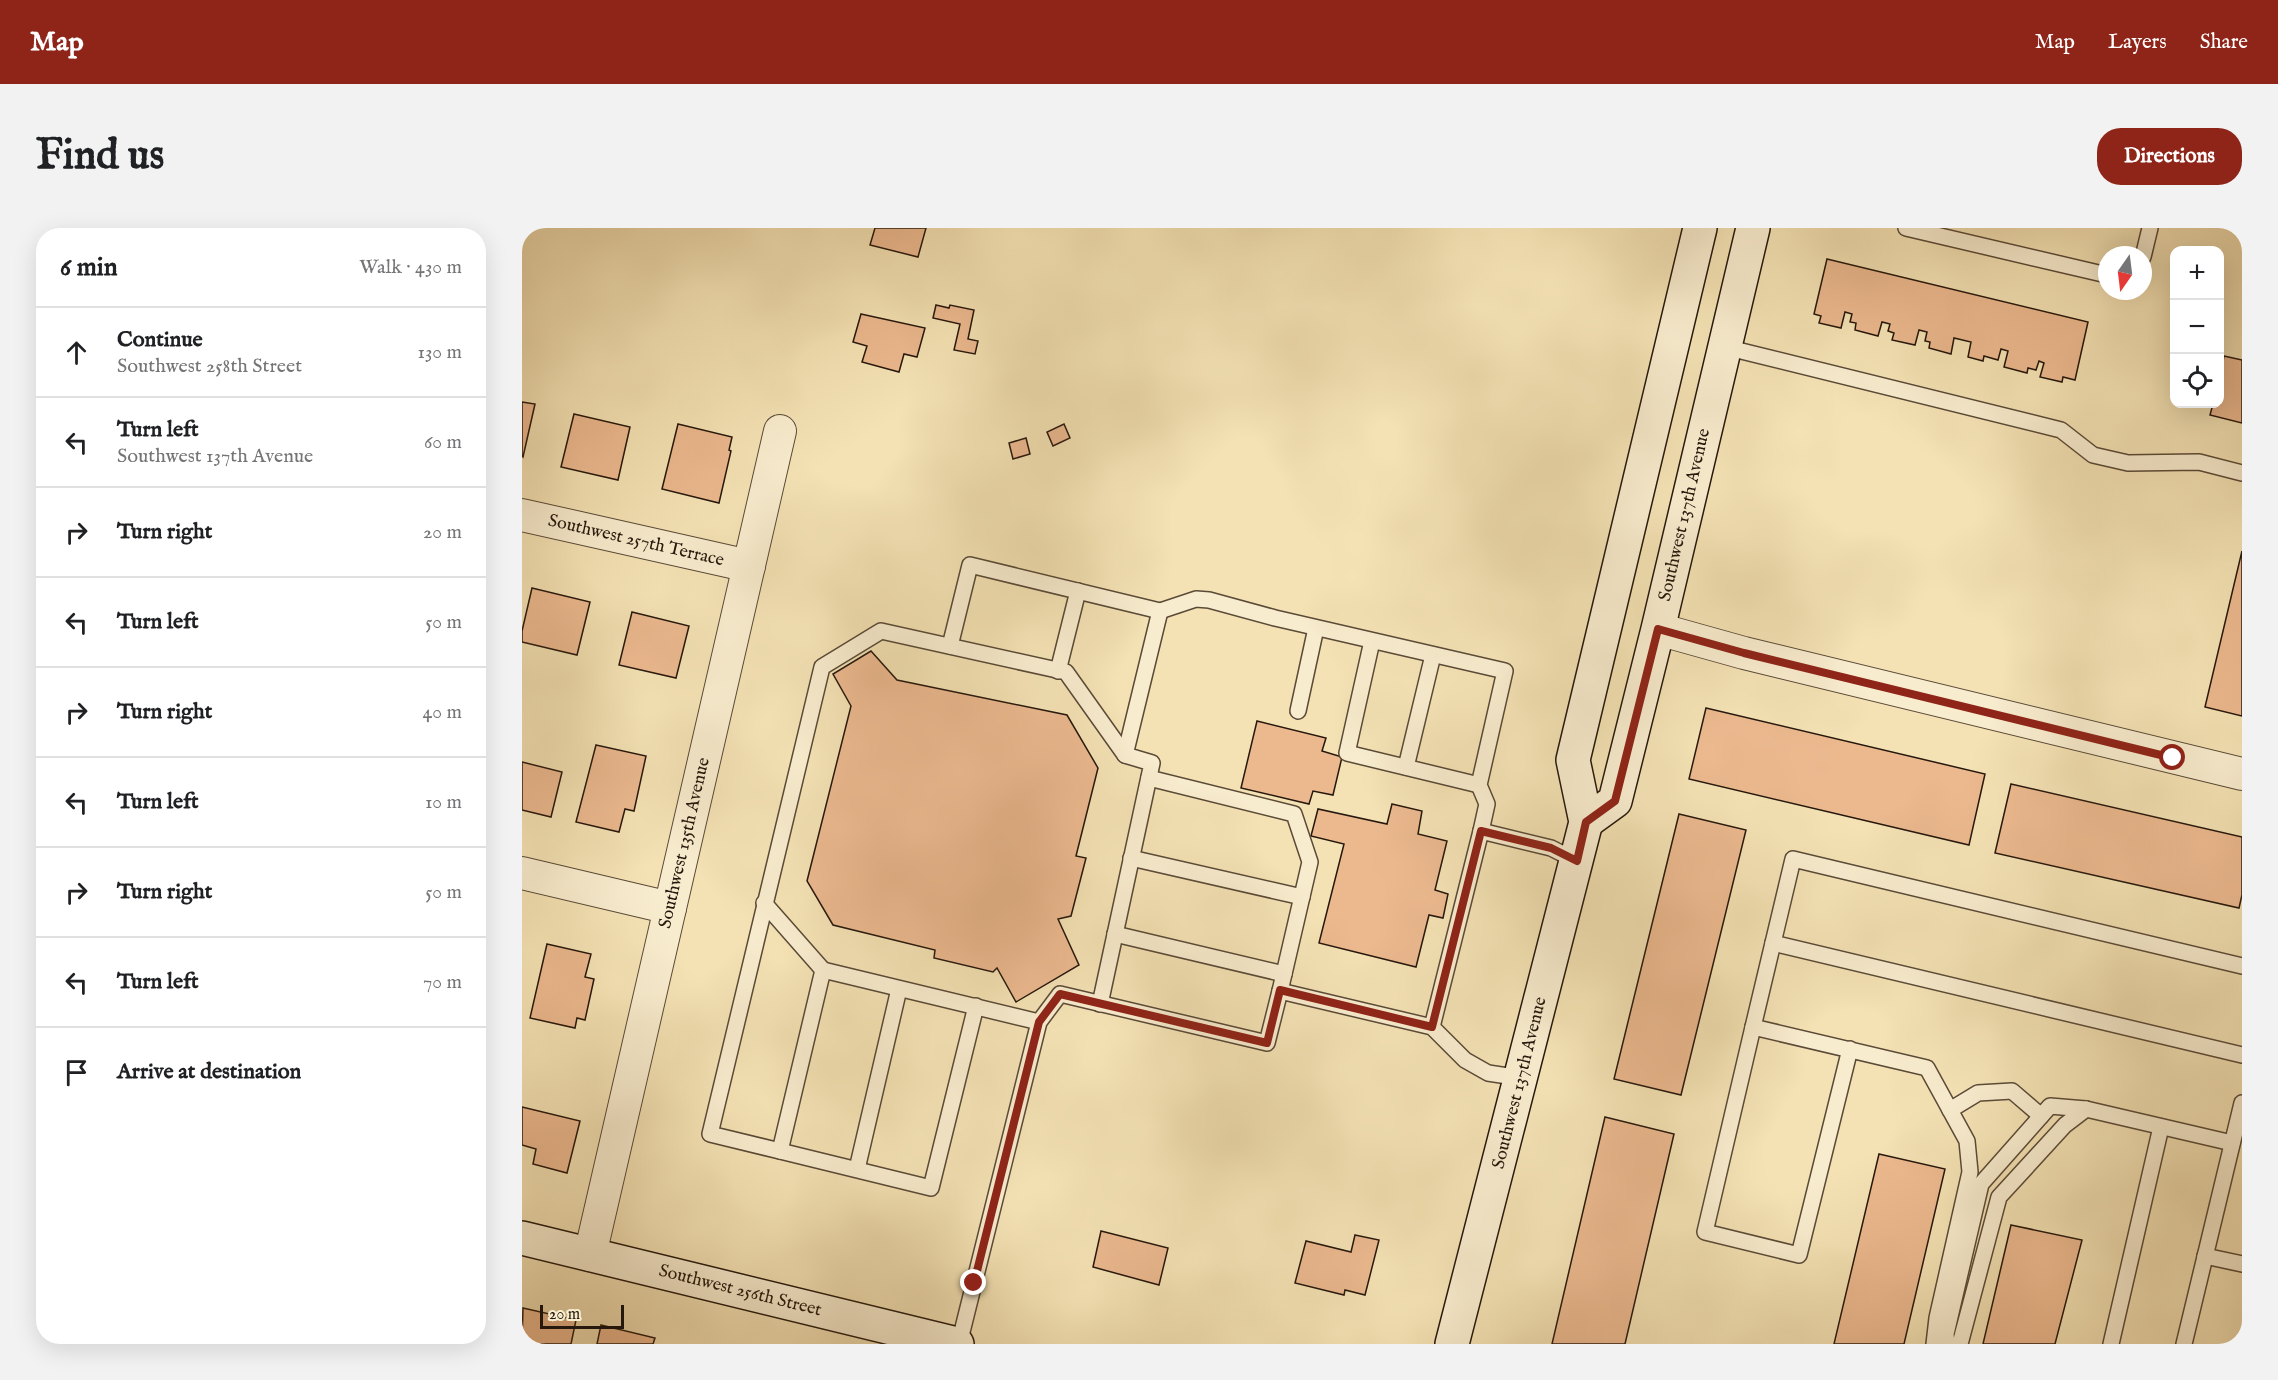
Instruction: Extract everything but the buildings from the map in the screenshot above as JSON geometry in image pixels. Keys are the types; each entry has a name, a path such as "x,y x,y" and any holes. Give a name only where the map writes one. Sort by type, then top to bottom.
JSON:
{"main road":[{"name":"Southwest 137th Avenue","path":"1452,1344 1586,822 1573,760 1700,228"},
{"name":"Southwest 137th Avenue","path":"1586,822 1615,801 1753,228"},
{"name":"Southwest 256th Street","path":"522,1238 876,1334 958,1344"}],"street":[{"name":"Southwest 135th Avenue","path":"590,1255 780,431"},
{"name":"Southwest 257th Terrace","path":"522,515 749,566"},
{"path":"1658,629 1755,656 2242,774"},
{"path":"522,873 670,908"}],"lane":[{"path":"1905,228 2098,273"},
{"path":"2146,246 2150,228"},
{"path":"1725,347 2061,430 2093,454 2128,463 2199,462 2242,473"},
{"path":"950,646 970,565 1160,611 1196,599 1209,600 1505,671 1479,785 1486,804 1481,831 1432,1027"},
{"path":"1058,671 1078,591"},
{"path":"1125,755 1160,611"},
{"path":"1298,711 1316,627"},
{"path":"976,1006 931,1188 710,1134 822,667 881,631 1066,672 1125,755 1152,762 1100,1004"},
{"path":"1372,640 1347,753 1479,785"},
{"path":"1406,767 1433,655"},
{"path":"958,1344 1039,1022 1060,994 1267,1043 1310,862 1294,814 1149,778"},
{"path":"1481,831 1551,848 1577,861"},
{"path":"1131,858 1302,897"},
{"path":"1850,1050 1799,1255 1705,1232 1793,859 2242,966"},
{"path":"764,903 823,970 1039,1022"},
{"path":"1115,934 1284,974"},
{"path":"1773,943 2242,1055"},
{"path":"780,1151 823,970"},
{"path":"856,1169 899,989"},
{"path":"1280,990 1432,1027 1465,1060 1488,1073 1521,1078"},
{"path":"1753,1027 1927,1068 1967,1141 1970,1172 1936,1318 1934,1344"},
{"path":"1950,1110 1978,1094 2012,1091 2041,1116"},
{"path":"2184,1344 2242,1103"},
{"path":"1947,1344 1946,1335 1981,1184 2050,1106 2086,1109 2232,1143"},
{"path":"1960,1344 1999,1197 2065,1125 2086,1109"},
{"path":"2110,1344 2161,1126"},
{"path":"2205,1256 2242,1264"}],"route":[{"path":"974,1283 1039,1022 1060,994 1267,1043 1280,990 1432,1027 1481,831 1551,848 1577,861 1586,822 1615,801 1658,629 1744,653 2173,758"}]}
